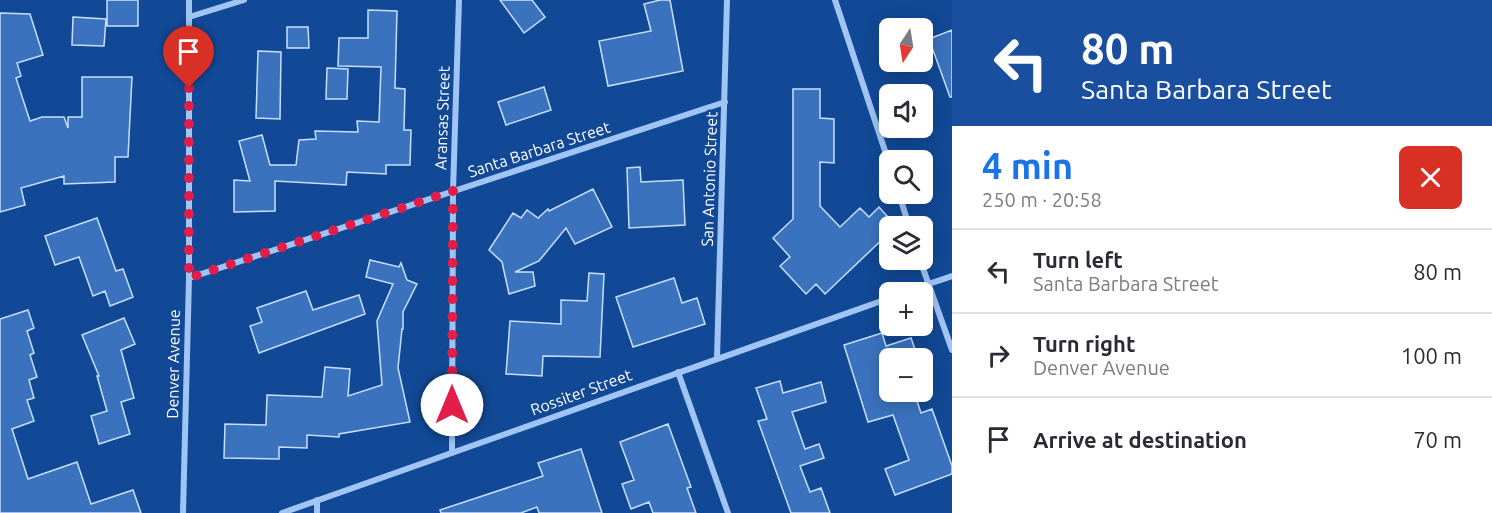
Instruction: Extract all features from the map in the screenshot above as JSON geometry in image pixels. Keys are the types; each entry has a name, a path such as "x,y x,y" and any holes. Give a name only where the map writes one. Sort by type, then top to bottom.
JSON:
{"street":[{"name":"Denver Avenue","path":"183,513 189,278 189,0"},
{"path":"189,17 244,0"},
{"name":"Aransas Street","path":"452,453 453,191 459,0"},
{"name":"San Antonio Street","path":"717,358 727,0"},
{"path":"835,0 885,150"},
{"name":"Santa Barbara Street","path":"189,278 725,102"},
{"path":"933,282 952,276"},
{"path":"933,298 952,350"},
{"name":"Rossiter Street","path":"282,513 879,302"},
{"path":"678,372 728,513"},
{"path":"317,500 317,513"}],"building":[{"path":"107,0 138,0 138,26 107,26"},
{"path":"500,0 532,0 545,17 524,33"},
{"path":"670,0 683,71 608,86 599,41 651,31 644,4"},
{"path":"368,10 397,11 395,88 405,89 404,130 411,130 410,165 386,165 386,174 347,172 346,185 275,181 275,211 234,212 234,180 250,181 239,141 262,135 270,165 296,165 299,140 316,139 315,131 358,132 357,121 379,122 381,67 338,66 339,38 368,38"},
{"path":"0,13 30,14 43,55 17,63 21,76 16,78 30,121 42,117 64,117 68,128 68,117 82,117 82,77 132,77 128,157 115,157 115,182 64,184 64,176 21,188 25,205 0,212"},
{"path":"73,17 106,19 104,46 72,45"},
{"path":"287,27 308,27 309,48 287,48"},
{"path":"952,30 952,97 950,97 933,50 933,37"},
{"path":"258,51 281,52 280,119 256,118"},
{"path":"327,68 348,69 347,99 326,99"},
{"path":"544,87 551,110 506,125 498,102"},
{"path":"793,89 820,89 820,118 834,119 834,163 820,162 820,206 840,227 860,208 869,217 879,207 887,216 879,216 879,242 825,294 816,284 806,294 780,266 790,257 773,238 793,219"},
{"path":"640,167 641,182 683,180 685,225 629,228 627,168"},
{"path":"593,189 612,227 575,244 566,228 539,261 515,272 533,272 535,286 509,294 502,262 489,250 513,213 521,218 527,210 538,218 548,209 549,211"},
{"path":"97,218 116,271 123,269 133,297 110,306 105,291 93,296 79,257 55,265 45,236"},
{"path":"370,260 399,267 401,263 407,280 417,284 403,312 398,368 410,422 339,434 339,437 307,435 307,448 279,447 279,459 224,458 225,424 266,425 267,395 322,397 325,367 350,369 348,396 382,385 377,321 393,284 366,277"},
{"path":"589,273 604,274 600,357 543,356 542,376 506,374 510,321 561,324 561,300 587,301"},
{"path":"674,278 682,303 697,298 705,324 633,347 616,297"},
{"path":"306,291 313,310 359,295 365,314 259,353 250,326 262,322 257,308"},
{"path":"28,310 34,328 27,331 34,353 30,355 37,377 29,380 34,398 27,400 34,421 12,429 28,479 77,462 91,504 133,490 141,513 0,513 0,319"},
{"path":"124,318 135,344 121,350 134,398 121,402 130,434 99,444 91,416 107,411 97,376 99,376 82,335"},
{"path":"879,334 879,336 883,336 886,346 911,338 914,348 879,348 879,402 917,402 921,413 932,409 952,466 952,474 895,495 885,469 909,460 893,415 868,422 844,345"},
{"path":"780,381 783,393 821,382 826,402 792,412 805,449 819,444 824,458 800,466 810,492 821,488 830,513 791,513 758,421 767,419 756,388"},
{"path":"668,424 691,487 687,488 696,513 653,513 649,502 631,509 622,484 634,480 620,442"},
{"path":"581,449 602,513 539,513 537,507 521,513 441,513 440,510 543,476 538,463"}],"route":[{"path":"189,88 189,278 453,191 452,405"}]}
